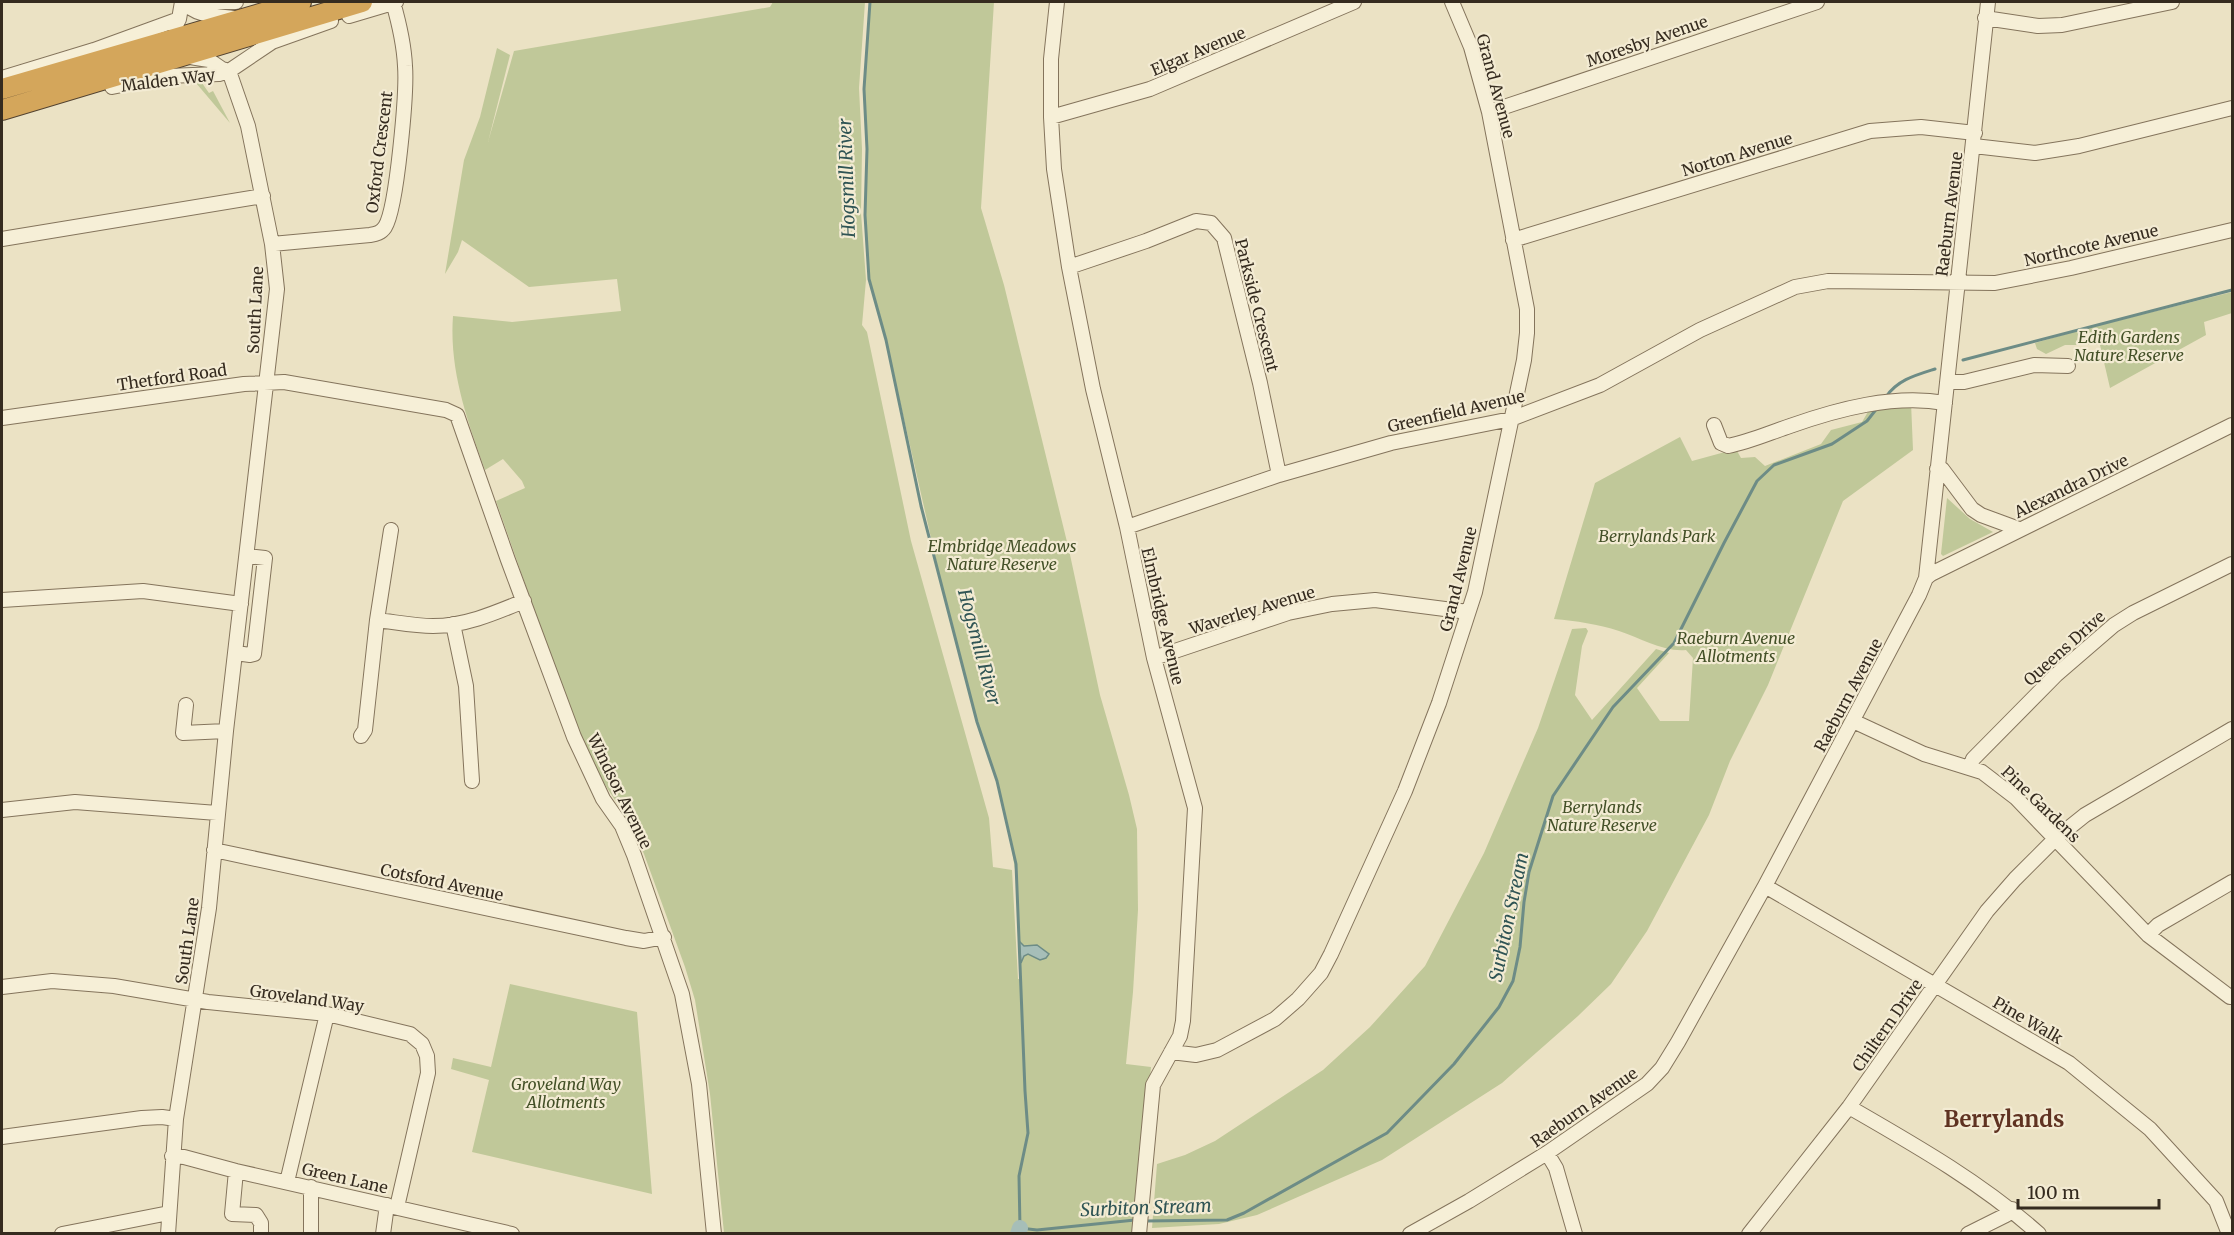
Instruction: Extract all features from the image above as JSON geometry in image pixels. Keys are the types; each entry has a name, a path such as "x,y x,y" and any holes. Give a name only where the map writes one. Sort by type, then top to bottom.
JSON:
{"highway":[{"name":"Malden Way","path":"2,89 240,10 301,2"},
{"name":"Malden Way","path":"2,110 362,2"}],"street":[{"path":"142,41 171,31 179,19 183,2 202,12 240,10"},
{"name":"Malden Way","path":"199,2 240,10"},
{"name":"Malden Way","path":"2,119 125,83 167,76 219,74 229,71 253,53 287,35 395,2"},
{"name":"Oxford Crescent","path":"272,244 378,234 387,224 396,179 406,68 395,2"},
{"name":"Elmbridge Avenue","path":"1057,2 1051,59 1051,117 1054,169 1069,267 1093,389 1127,526 1154,658 1195,808 1183,1021 1180,1036 1153,1085 1140,1225"},
{"name":"Elgar Avenue","path":"1051,117 1150,89 1354,2"},
{"name":"Grand Avenue","path":"1171,1052 1196,1054 1217,1050 1275,1019 1298,999 1321,973 1405,791 1439,703 1474,592 1524,360 1527,309 1488,112 1471,47 1452,2"},
{"name":"Moresby Avenue","path":"1488,112 1817,2"},
{"name":"Raeburn Avenue","path":"1410,1233 1469,1201 1547,1153 1647,1084 1662,1068 1765,886 1919,595 1926,578 1988,2"},
{"path":"1985,18 2038,26 2062,25 2172,2"},
{"path":"184,55 202,57 229,71 238,49 257,33"},
{"name":"Malden Way","path":"2,78 142,41"},
{"name":"South Lane","path":"168,1233 176,1119 209,908 226,731 277,289 272,244 248,126 229,71"},
{"name":"Norton Avenue","path":"1513,240 1870,131 1921,127 2036,153 2079,146 2232,108"},
{"path":"2,239 263,196"},
{"name":"Parkside Crescent","path":"1069,267 1196,221 1211,223 1224,238 1260,383 1279,475"},
{"name":"Northcote Avenue","path":"1956,283 1995,283 2232,230"},
{"name":"Greenfield Avenue","path":"1127,526 1279,475 1391,443 1511,419 1600,385 1700,330 1795,287 1828,281 1956,283"},
{"path":"1947,382 1964,382 2034,365 2068,366"},
{"name":"Thetford Road","path":"2,418 150,397 284,382 454,412"},
{"path":"1713,425 1721,443 1728,446 1792,425 1888,401 1945,403"},
{"name":"Windsor Avenue","path":"454,412 574,737 603,799 622,826 664,937 682,994 699,1084 714,1233"},
{"name":"Alexandra Drive","path":"1926,578 2232,425"},
{"path":"1937,470 1942,469 1972,508 1981,515 2019,530"},
{"path":"361,736 365,730 377,620 391,530"},
{"path":"236,653 254,654 265,558 247,556"},
{"name":"Queens Drive","path":"1970,767 1973,759 2056,675 2114,625 2133,613 2232,564"},
{"path":"2,600 143,591 241,604"},
{"name":"Waverley Avenue","path":"1154,658 1288,613 1332,604 1375,600 1468,612"},
{"path":"377,620 434,626 453,624 474,620 524,601"},
{"path":"453,624 466,686 472,781"},
{"path":"186,705 183,733 226,731"},
{"name":"Pine Gardens","path":"1853,721 1924,754 1970,767 1994,779 2016,798 2148,935 2230,997"},
{"name":"Chiltern Drive","path":"1749,1233 1849,1107 1988,911 2015,879 2055,839 2085,815 2232,729"},
{"path":"2,810 75,802 218,813"},
{"name":"Cotsford Avenue","path":"214,850 626,938 644,941 664,937"},
{"path":"2148,935 2158,925 2232,882"},
{"name":"Pine Walk","path":"1765,886 2068,1063 2150,1129 2216,1201 2229,1233"},
{"name":"Groveland Way","path":"2,987 52,981 146,990 195,1001 327,1014 410,1034 422,1044 427,1056 428,1073 383,1233"},
{"path":"287,1182 327,1014"},
{"path":"1849,1107 1935,1156 2012,1209 2039,1233"},
{"path":"2,1137 142,1118 176,1119"},
{"path":"1547,1153 1556,1168 1575,1233"},
{"name":"Green Lane","path":"172,1156 512,1233"},
{"path":"236,1171 232,1214 256,1215 261,1223 261,1233"},
{"path":"311,1187 311,1233"},
{"path":"1968,1233 2006,1215 2012,1209"},
{"path":"62,1233 169,1213"}],"green space":[{"name":"Elmbridge Meadows Nature Reserve","path":"773,2 865,2 859,88 862,149 861,213 866,280 862,325 867,332 911,541 989,818 993,867 1012,870 1018,979 1021,979 1017,882 1008,825 997,781 977,722 947,608 886,340 869,279 865,211 867,149 864,89 870,2 994,2 981,208 1004,285 1069,550 1100,695 1137,829 1138,910 1126,1064 1151,1067 1143,1159 1133,1233 724,1233 710,1094 695,1000 685,967 644,854 630,823 594,768 568,706 496,501 525,488 522,481 503,459 485,470 466,414 454,356 453,316 512,322 621,311 617,279 529,287 462,240 445,274 464,160 480,117 497,48 510,55 488,142 514,51 770,7"},
{"path":"196,83 202,83 209,93 213,91 230,123"},
{"name":"Edith Gardens Nature Reserve","path":"2232,292 2232,313 2204,322 2206,335 2110,388 2100,345 2065,345 2046,354 2037,349 2035,343 2080,330"},
{"name":"Berrylands Nature Reserve","path":"1911,402 1913,450 1843,501 1768,685 1730,761 1709,815 1647,931 1611,984 1502,1083 1382,1160 1257,1215 1219,1224 1152,1228 1157,1164 1185,1155 1215,1141 1323,1070 1370,1027 1425,966 1484,853 1538,728 1572,629 1586,628 1588,631 1582,646 1575,695 1592,720 1656,649 1669,653 1637,688 1660,721 1689,721 1693,658 1686,650 1660,647 1603,626 1554,619 1595,483 1680,437 1692,461 1736,449 1741,458 1755,457 1765,466 1821,444 1831,430 1862,422 1872,405"},
{"path":"1947,498 1970,519 1993,532 1943,556 1941,554"},
{"name":"Groveland Way Allotments","path":"510,984 637,1012 652,1194 472,1152 489,1080 451,1069 453,1058 491,1067"}],"water":[{"path":"1019,941 1024,946 1037,945 1049,954 1040,960 1028,954 1024,956 1021,963"}],"waterway":[{"name":"Hogsmill River","path":"870,2 864,89 867,149 865,215 869,279 886,340 921,506 977,722 997,781 1016,864 1028,1133 1019,1176 1020,1228 1037,1230 1135,1220"},
{"name":"Surbiton Stream","path":"1963,360 2232,290"},
{"name":"Surbiton Stream","path":"1886,397 1901,382 1935,369"},
{"name":"Surbiton Stream","path":"1145,1221 1227,1220 1244,1213 1387,1133 1454,1064 1499,1007 1513,981 1520,947 1529,872 1553,796 1613,707 1674,643 1757,481 1774,465 1832,444 1867,421 1878,407"},
{"name":"Surbiton Stream","path":"1018,1234 1020,1228"}],"district":[{"name":"Berrylands","path":"2004,1119"}],"park label":[{"name":"Berrylands Park","path":"1657,536"},
{"name":"Raeburn Avenue Allotments","path":"1736,647"}]}
